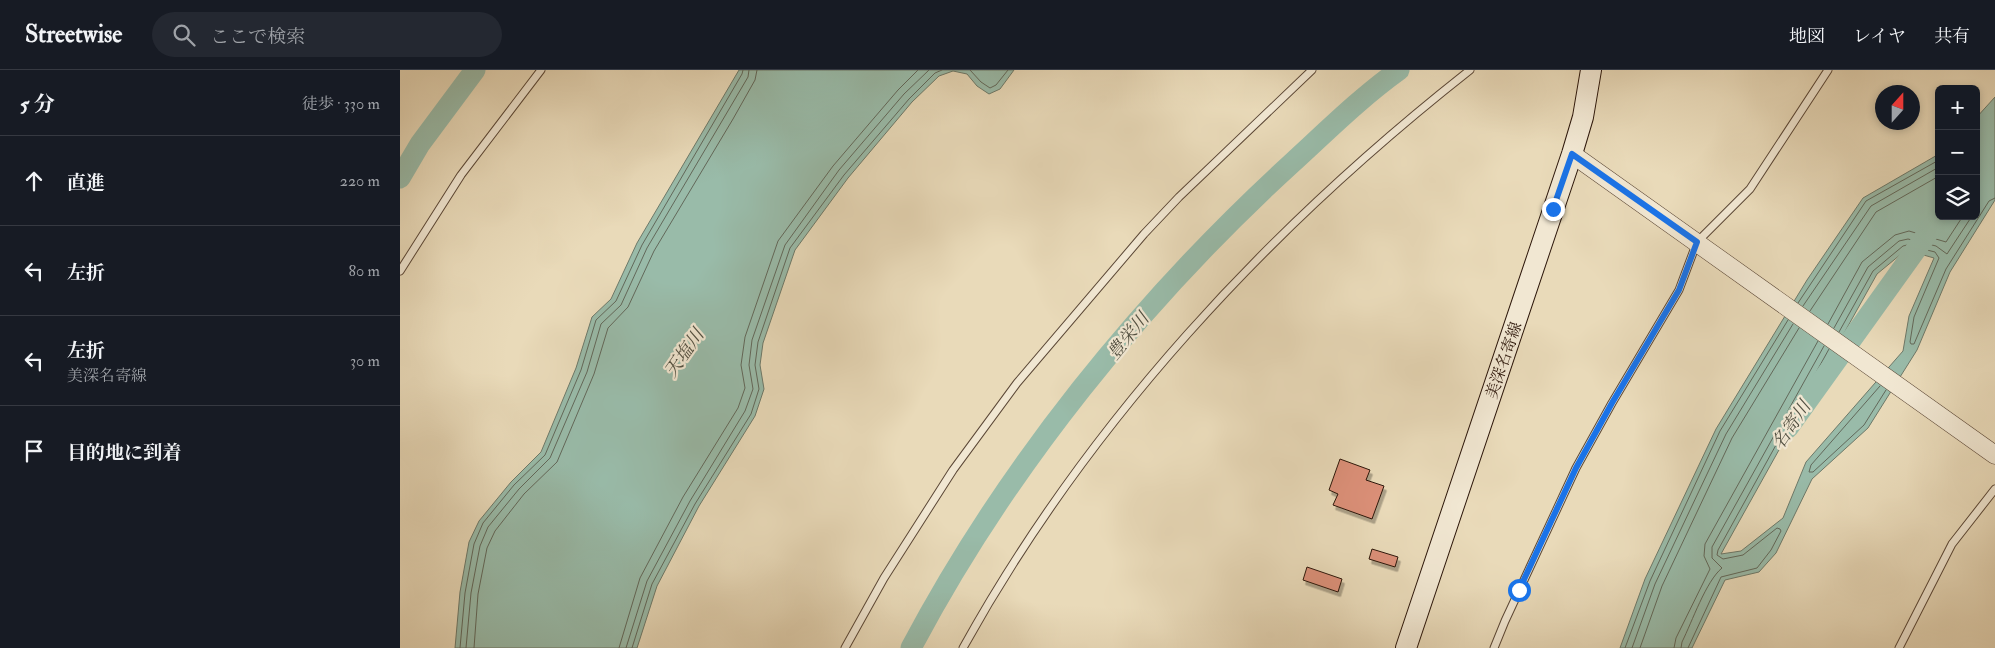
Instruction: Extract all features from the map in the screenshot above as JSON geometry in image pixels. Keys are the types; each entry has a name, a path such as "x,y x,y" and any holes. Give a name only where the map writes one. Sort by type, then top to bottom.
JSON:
{"main road":[{"name":"美深名寄線","path":"1406,648 1572,154 1583,117 1591,70"}],"street":[{"path":"1572,154 1993,453"}],"lane":[{"path":"400,271 461,174 541,70"},
{"path":"845,648 884,578 953,470 1017,383 1144,234 1179,197 1312,70"},
{"path":"963,648 1019,553 1127,404 1158,368 1271,245 1358,163 1470,70"},
{"path":"1494,648 1576,468 1679,290 1697,242 1750,189 1828,70"},
{"path":"1899,648 1952,544 1995,488"}],"water":[{"name":"天塩川","path":"739,70 1014,70 1000,89 989,94 977,86 967,74 953,71 939,76 912,102 848,178 795,250 763,343 760,365 764,389 755,416 699,506 657,586 637,648 455,648 460,592 469,542 479,521 511,482 541,452 576,368 592,317 611,299 637,243"},
{"path":"1995,97 1995,200 1950,272 1917,350 1868,428 1812,479 1776,553 1759,572 1725,580 1692,648 1620,648 1645,579 1716,429 1807,280 1863,198 1935,156 1935,220 1980,220 1980,114","holes":["1906,250 1934,258 1909,316 1903,351 1806,462 1783,518 1741,551 1721,554 1877,274"]}],"building":[{"path":"1340,459 1370,470 1366,480 1384,486 1372,519 1333,505 1338,494 1329,490"},
{"path":"1372,549 1398,557 1395,567 1369,559"},
{"path":"1307,567 1342,579 1338,592 1303,580"}],"waterway":[{"path":"400,178 420,144 475,70"},
{"name":"豊栄川","path":"911,648 948,581 1034,452 1081,389 1131,329 1236,216 1344,115 1399,70"},
{"name":"名寄川","path":"1788,428 1937,220"}],"route":[{"path":"1519,590 1576,468 1679,290 1697,242 1572,154 1553,209"}]}
